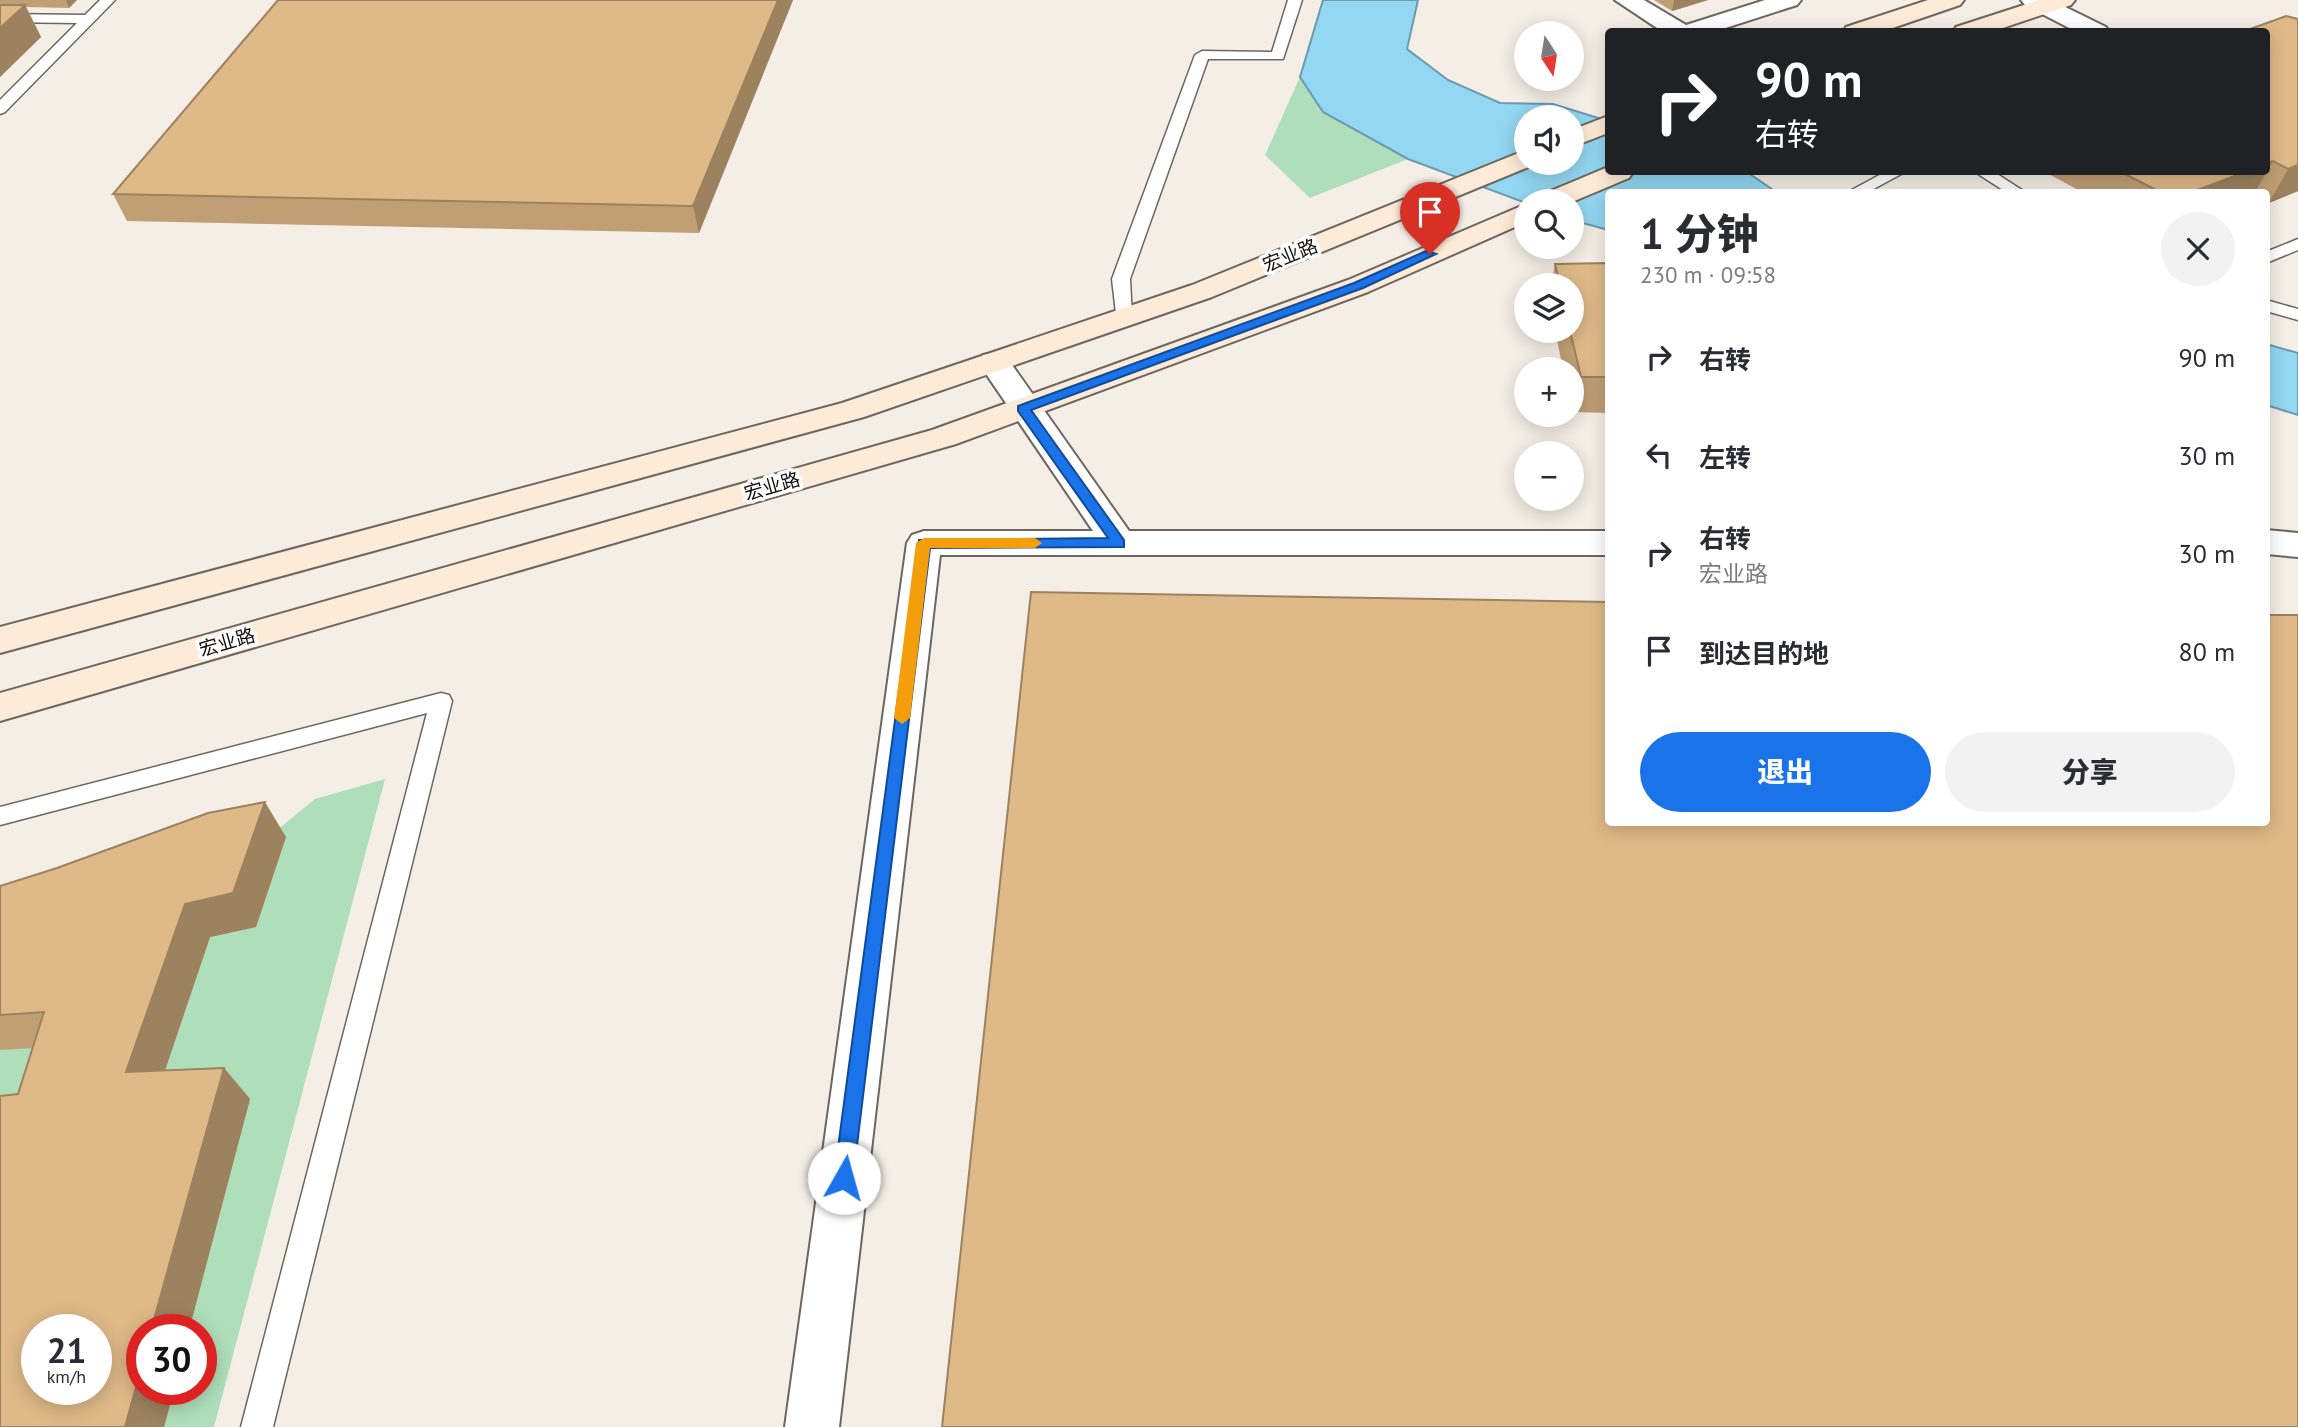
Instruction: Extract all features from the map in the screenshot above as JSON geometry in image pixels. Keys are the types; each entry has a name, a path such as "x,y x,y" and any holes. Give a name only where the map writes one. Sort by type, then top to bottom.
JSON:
{"street":[{"path":"1626,0 1674,28"},
{"path":"1700,28 1788,0"},
{"path":"1867,28 1952,0"},
{"path":"1976,28 2047,2 2090,28"},
{"path":"1584,134 1605,125"},
{"name":"宏业路","path":"0,640 853,410 1202,291 1514,163"},
{"path":"1579,189 1612,175"},
{"name":"宏业路","path":"0,707 944,437 1359,286 1514,217"},
{"path":"994,362 1023,408 1119,543"},
{"path":"2270,542 2298,545"},
{"path":"812,1427 924,543 1605,543"}],"lane":[{"path":"0,110 108,0"},
{"path":"1123,318 1121,279 1202,55 1278,56 1295,0"},
{"path":"0,18 89,19"},
{"path":"1862,189 1890,175"},
{"path":"1988,175 2012,189"},
{"path":"2270,256 2298,244"},
{"path":"2270,306 2298,315"},
{"path":"0,816 442,701 257,1427"}],"green space":[{"path":"1300,77 1323,112 1408,159 1310,198 1265,155"},
{"path":"385,779 214,1427 0,1427 0,927 223,874 315,799"}],"water":[{"path":"1323,0 1418,0 1407,49 1448,80 1500,103 1556,105 1514,105 1514,175 1584,175 1584,114 1605,120 1605,175 1751,175 1772,189 1605,189 1605,229 1584,223 1584,189 1514,189 1514,199 1408,159 1323,112 1300,77"},
{"path":"2270,345 2298,353 2298,415 2270,406"}],"building":[{"path":"278,0 778,0 693,206 113,194"},
{"path":"0,5 25,5 0,28"},
{"path":"2286,16 2298,19 2298,165 2288,169 2270,162 2270,28 2253,28"},
{"path":"2127,175 2237,175 2200,189 2154,189"},
{"path":"1605,263 1605,377 1584,377 1584,357 1576,357 1573,343 1584,343 1584,273 1557,273 1555,264"},
{"path":"1031,592 1605,602 1605,826 2270,826 2270,615 2298,615 2298,1427 942,1427"},
{"path":"265,802 233,893 185,904 126,1072 224,1068 155,1314 126,1314 126,1405 131,1405 125,1427 0,1427 0,1096 18,1094 44,1012 0,1015 0,886 208,813"}],"slow traffic":[{"path":"902,718 924,543 1035,543"}],"route":[{"path":"844,1178 924,543 1119,543 1023,408 1359,286 1430,254"}]}
